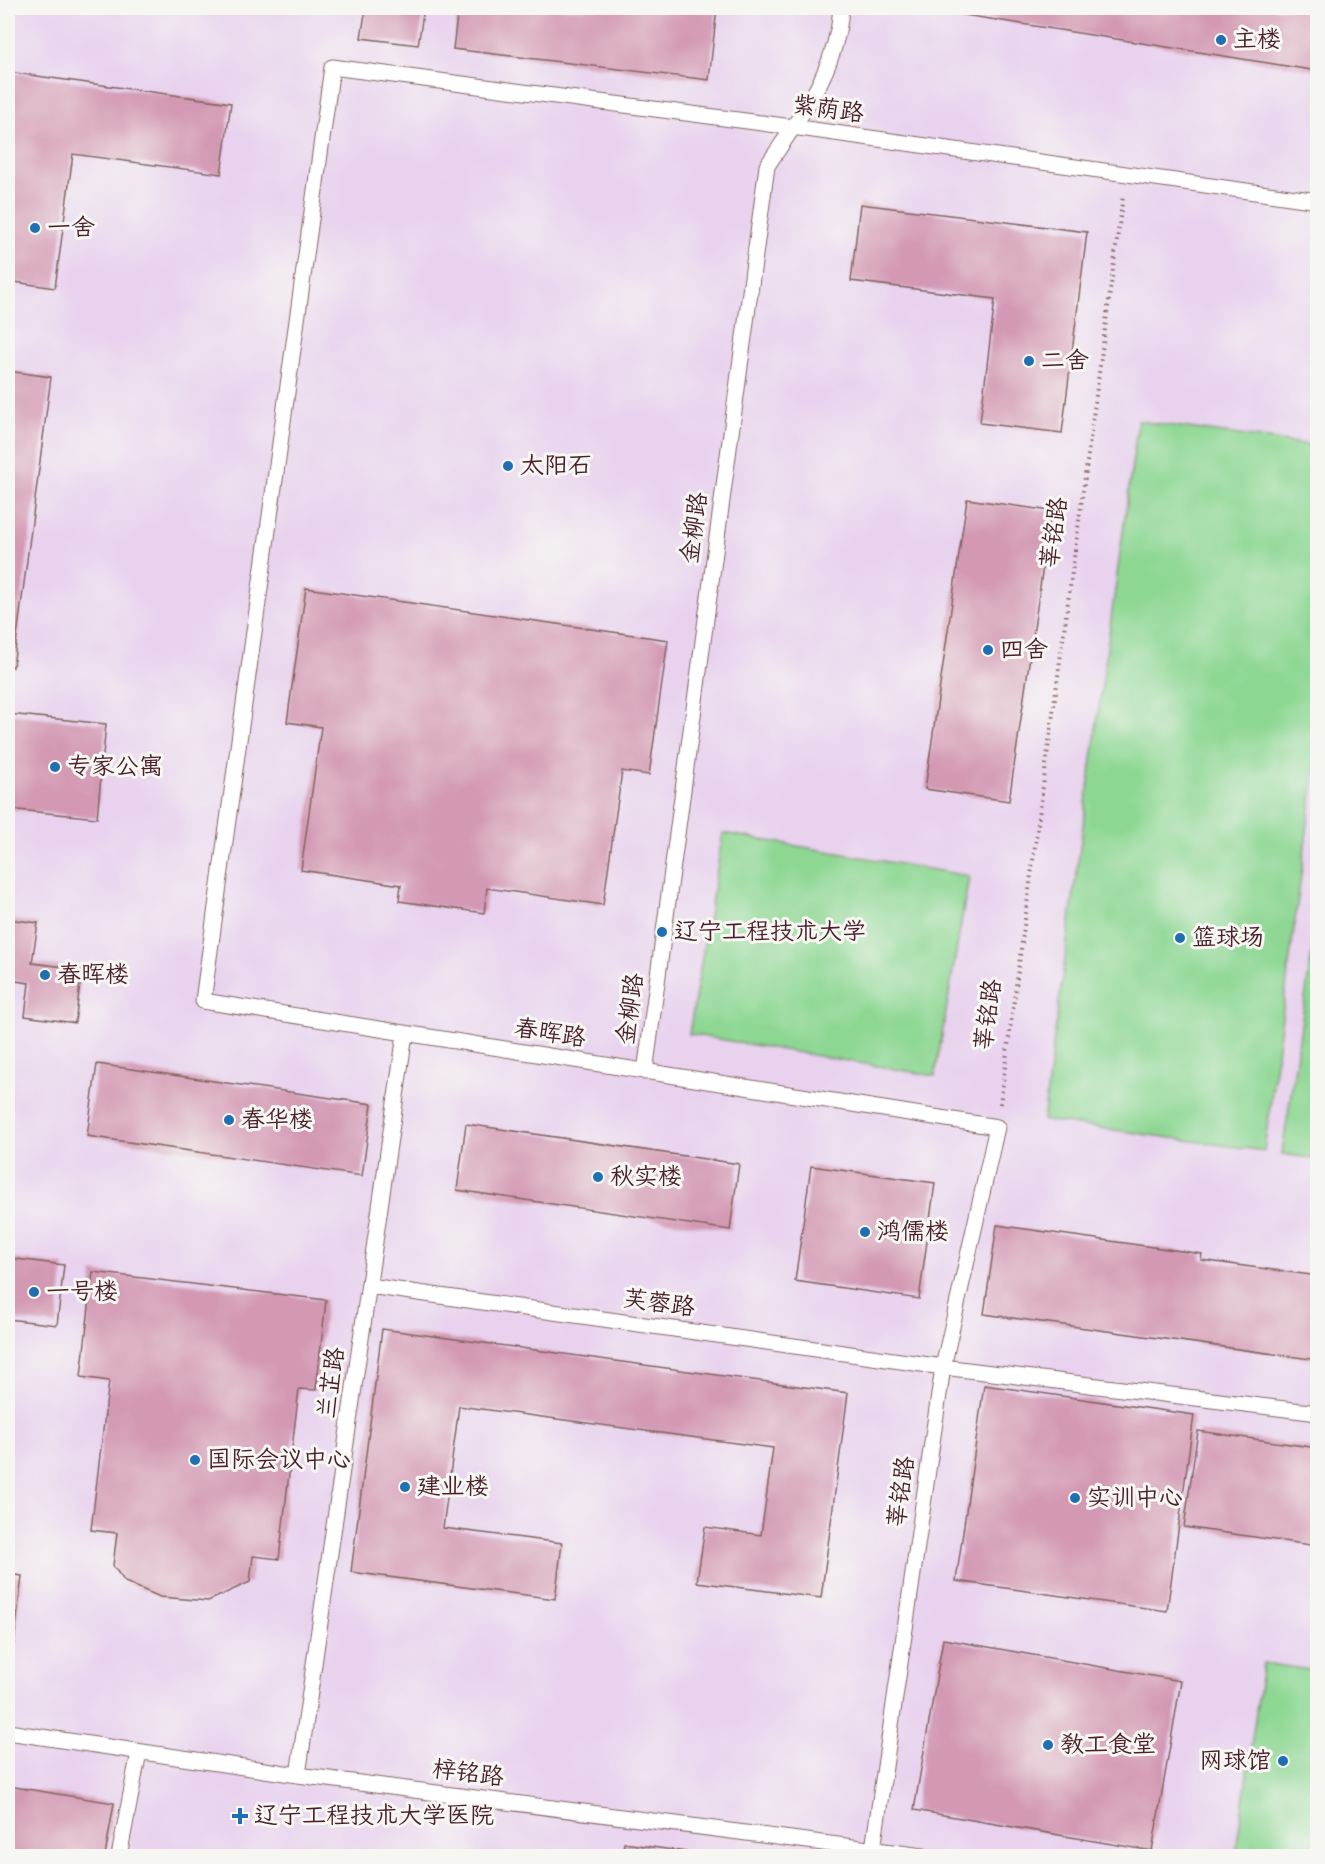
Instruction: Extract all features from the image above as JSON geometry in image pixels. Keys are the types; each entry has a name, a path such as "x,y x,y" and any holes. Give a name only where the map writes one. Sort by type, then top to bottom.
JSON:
{"lane":[{"name":"金柳路","path":"645,1072 767,166 822,83 839,33 841,8"},
{"name":"紫荫路","path":"203,1001 332,67 792,127 1317,201"},
{"name":"春晖路","path":"203,1001 997,1127"},
{"name":"兰芷路","path":"298,1775 405,1034"},
{"name":"莘铭路","path":"873,1853 943,1367 997,1127"},
{"name":"芙蓉路","path":"369,1286 943,1367 1317,1413"},
{"name":"梓铭路","path":"8,1732 298,1775 873,1853 924,1857"},
{"path":"119,1857 139,1752"}],"path":[{"name":"莘铭路","path":"997,1127 1126,175"}],"shaded area":[{"name":"辽宁工程技术大学","path":"8,8 1317,8 1317,1856 8,1856"}],"green space":[{"name":"篮球场","path":"1138,421 1317,446 1317,756 1264,1151 1043,1120"},
{"path":"723,833 969,876 935,1076 689,1034"},
{"path":"1317,918 1318,1159 1282,1154"},
{"name":"网球馆","path":"1263,1663 1317,1671 1317,1856 1273,1856 1236,1851"}],"building":[{"path":"366,8 424,8 418,45 361,38"},
{"path":"458,8 717,8 709,80 453,49"},
{"name":"主楼","path":"1318,8 1318,71 927,9"},
{"name":"一舍","path":"8,72 231,103 221,174 73,154 55,288 8,281"},
{"name":"二舍","path":"860,204 1087,232 1062,433 980,423 995,299 851,281"},
{"path":"8,371 51,377 13,667 8,666"},
{"name":"四舍","path":"967,499 1051,511 1009,801 925,789"},
{"path":"306,588 668,640 649,775 622,771 603,905 487,888 484,913 399,901 401,885 301,870 321,727 287,722"},
{"name":"专家公寓","path":"8,714 106,724 97,818 8,809"},
{"name":"春晖楼","path":"8,919 38,923 32,963 82,969 75,1023 25,1016 29,983 8,980"},
{"name":"春华楼","path":"97,1064 372,1104 362,1176 87,1136"},
{"name":"秋实楼","path":"466,1124 739,1164 730,1230 457,1190"},
{"name":"鸿儒楼","path":"811,1166 935,1183 919,1299 795,1281"},
{"path":"997,1225 1202,1254 1201,1260 1318,1276 1318,1360 984,1314"},
{"name":"一号楼","path":"8,1258 64,1265 57,1325 8,1319"},
{"name":"国际会议中心","path":"93,1272 326,1300 316,1390 299,1389 279,1559 253,1556 250,1582 208,1601 160,1597 125,1582 113,1566 117,1533 91,1530 109,1381 81,1377"},
{"name":"建业楼","path":"382,1329 848,1393 821,1598 697,1582 705,1527 761,1535 773,1448 459,1406 443,1528 562,1543 555,1599 351,1572"},
{"name":"实训中心","path":"984,1385 1194,1415 1167,1611 956,1581"},
{"name":"实训中心","path":"1198,1431 1318,1448 1318,1546 1184,1527"},
{"path":"8,1574 22,1576 14,1643 8,1642"},
{"name":"教工食堂","path":"943,1639 1181,1681 1152,1851 914,1810"},
{"path":"8,1786 114,1803 105,1856 8,1856"},
{"path":"624,1843 707,1855 707,1856 622,1856"}],"place":[{"name":"主楼","path":"1221,40"},
{"name":"一舍","path":"35,228"},
{"name":"二舍","path":"1029,361"},
{"name":"太阳石","path":"508,466"},
{"name":"四舍","path":"988,650"},
{"name":"专家公寓","path":"55,767"},
{"name":"辽宁工程技术大学","path":"662,932"},
{"name":"篮球场","path":"1180,938"},
{"name":"春晖楼","path":"45,975"},
{"name":"春华楼","path":"229,1120"},
{"name":"秋实楼","path":"598,1177"},
{"name":"鸿儒楼","path":"865,1232"},
{"name":"一号楼","path":"34,1292"},
{"name":"国际会议中心","path":"195,1460"},
{"name":"建业楼","path":"405,1487"},
{"name":"实训中心","path":"1075,1498"},
{"name":"教工食堂","path":"1048,1745"},
{"name":"网球馆","path":"1283,1761"},
{"name":"辽宁工程技术大学医院","path":"240,1816"}]}
